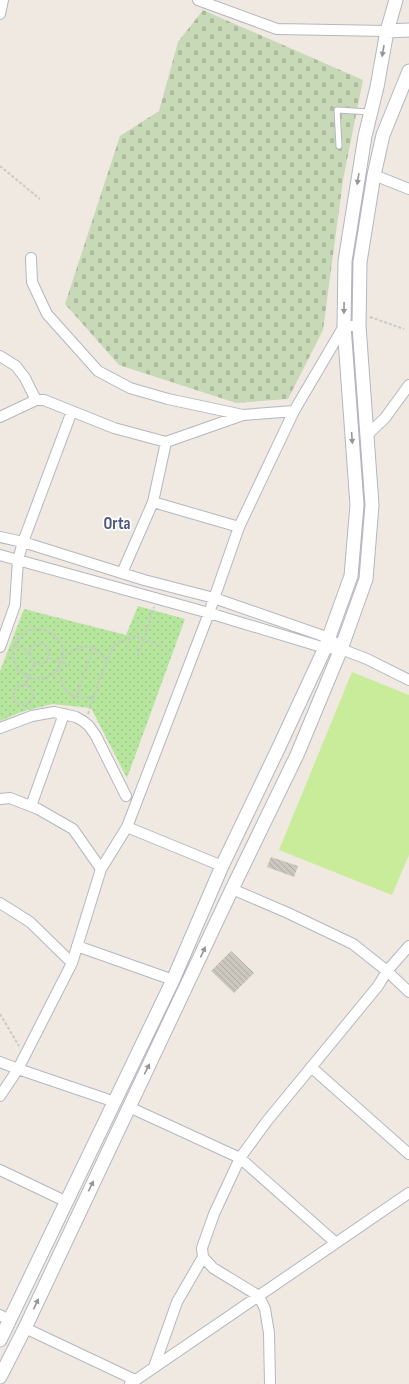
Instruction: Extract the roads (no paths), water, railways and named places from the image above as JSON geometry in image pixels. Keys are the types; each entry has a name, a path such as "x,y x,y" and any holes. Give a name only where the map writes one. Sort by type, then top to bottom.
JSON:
{"street":[{"path":"0,14 3,0"},
{"path":"198,0 277,29 409,30"},
{"path":"0,1340 4,1318 67,1202 173,980 222,866 327,643 351,576 357,505 344,326 345,261 365,136 377,87 387,31 396,0"},
{"path":"0,1377 297,755 341,649 366,578 372,505 359,320 360,262 374,175 383,135 407,78"},
{"path":"374,175 409,189"},
{"path":"30,258 32,282 47,314 98,371 130,388 168,399 243,415"},
{"path":"0,1096 18,1069 72,962 101,869 127,827 209,613 239,527 294,411 344,326 359,320"},
{"path":"0,356 16,366 25,378 36,400"},
{"path":"366,436 385,418 409,385"},
{"path":"0,417 36,400 44,400 114,428 166,442 243,415 294,411"},
{"path":"0,647 14,605 18,560 23,542 72,411"},
{"path":"122,573 153,502 166,442"},
{"path":"153,502 239,527"},
{"path":"0,537 23,542 122,573 214,598 367,659 409,680"},
{"path":"0,555 209,613 327,643"},
{"path":"0,728 32,716 54,712 76,717 86,723 96,736 126,796"},
{"path":"31,806 64,714"},
{"path":"0,799 10,798 31,806 73,829 101,869"},
{"path":"127,827 222,866"},
{"path":"232,889 288,913 353,944 387,971 409,992"},
{"path":"0,903 30,922 72,962"},
{"path":"77,946 173,980"},
{"path":"270,1384 269,1333 265,1309 259,1296 213,1268 203,1257 202,1248 214,1214 240,1158 267,1120 378,986 387,971 409,946"},
{"path":"0,1062 129,1107 240,1158 336,1243"},
{"path":"311,1067 409,1154"},
{"path":"0,1170 67,1202"},
{"path":"4,1318 132,1382 409,1193"},
{"path":"154,1367 177,1302 203,1257"}],"lane":[{"path":"339,146 337,110 371,112"}],"district":[{"name":"Orta","path":"117,524"}]}
